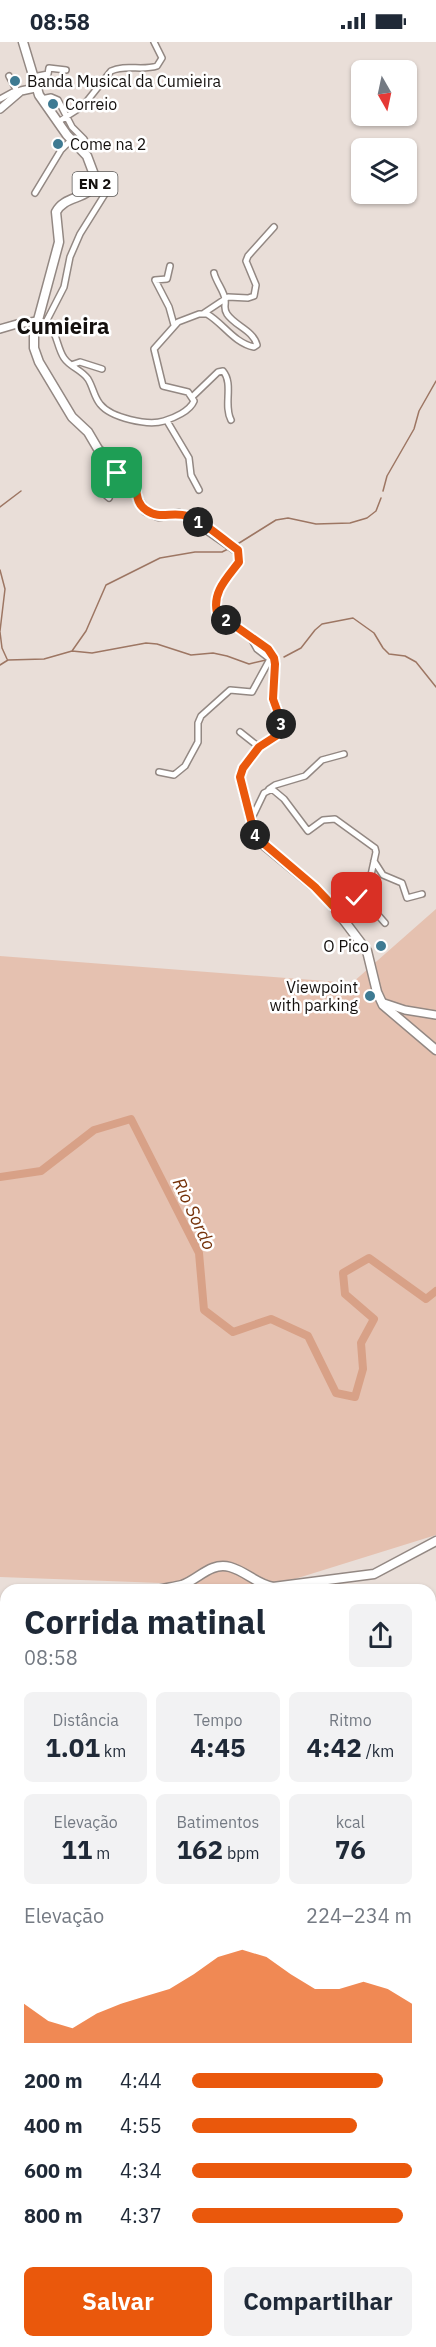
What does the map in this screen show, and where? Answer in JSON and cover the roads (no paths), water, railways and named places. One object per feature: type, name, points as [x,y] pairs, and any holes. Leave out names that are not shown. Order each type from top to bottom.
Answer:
[{"type":"main road","name":"EN 2","points":[[24,42],[35,88],[57,122],[87,156],[96,177],[90,191],[82,197],[64,202],[56,212],[59,242],[41,322],[33,340],[37,358],[72,417],[88,432],[106,457],[127,468],[133,475],[138,500],[146,510],[158,516],[179,514],[189,517],[238,550],[239,562],[220,587],[215,605],[217,613],[268,649],[274,658],[273,699],[281,721],[281,729],[276,736],[259,747],[243,768],[240,777],[254,832],[261,843],[315,887],[333,906],[367,951],[382,1002],[436,1050]]},
{"type":"main road","points":[[298,1584],[365,1576],[383,1570],[436,1541]]},
{"type":"main road","points":[[183,1584],[209,1569],[222,1566],[234,1568],[263,1584]]},
{"type":"street","points":[[57,122],[84,106],[111,71],[118,68],[138,70],[157,66],[162,58],[154,42]]},
{"type":"street","points":[[33,77],[48,74],[49,69],[66,70]]},
{"type":"street","points":[[9,76],[19,91]]},
{"type":"street","points":[[0,99],[19,91],[35,88]]},
{"type":"street","points":[[0,110],[19,91]]},
{"type":"street","points":[[41,99],[56,99],[65,116],[84,139]]},
{"type":"street","points":[[36,193],[61,150],[71,140]]},
{"type":"street","points":[[41,322],[64,287],[70,257],[80,234],[105,194],[96,177]]},
{"type":"street","points":[[0,329],[17,324],[41,322],[52,329],[63,357],[88,379],[95,398],[103,408],[143,423],[167,421],[193,405],[192,397],[182,390],[165,387],[154,356],[155,347],[181,320],[204,313],[226,298],[234,296],[248,298],[255,293],[256,285],[248,271],[246,261],[274,227]]},
{"type":"street","points":[[170,266],[167,279],[155,280],[169,307],[174,325]]},
{"type":"street","points":[[204,313],[247,345],[256,346],[257,341],[227,314],[224,306],[226,298],[214,273]]},
{"type":"street","points":[[71,365],[80,362],[102,369]]},
{"type":"street","points":[[192,397],[218,372],[224,372],[227,381],[227,410],[231,420]]},
{"type":"street","points":[[167,421],[188,456],[191,475],[199,490]]},
{"type":"street","points":[[109,498],[98,486],[119,471],[114,462]]},
{"type":"street","points":[[159,772],[174,774],[186,764],[198,742],[198,723],[203,712],[230,690],[247,693],[254,690],[270,659],[255,646],[252,638]]},
{"type":"street","points":[[240,732],[259,747]]},
{"type":"street","points":[[251,822],[263,796],[269,789],[305,776],[322,760],[344,754]]},
{"type":"street","points":[[269,789],[275,790],[284,799],[308,831],[326,820],[333,819],[341,822],[375,848],[371,875],[333,906]]},
{"type":"street","points":[[374,861],[382,875],[402,883],[407,898],[422,894]]},
{"type":"street","points":[[351,891],[385,922]]},
{"type":"street","points":[[382,1002],[411,1012],[436,1015]]},
{"type":"street","points":[[402,1022],[405,1015],[411,1012]]},
{"type":"waterway","points":[[383,491],[387,476],[414,429],[419,411],[436,381]]},
{"type":"waterway","points":[[0,507],[21,491]]},
{"type":"waterway","points":[[236,545],[276,520],[288,518],[316,524],[350,523],[367,518],[376,511],[381,498]]},
{"type":"waterway","points":[[0,665],[8,660],[44,659],[72,651],[86,631],[106,585],[160,558],[195,552],[222,552],[228,549]]},
{"type":"waterway","points":[[0,570],[5,589],[0,631]]},
{"type":"waterway","points":[[284,657],[301,648],[322,624],[353,618],[374,633],[389,654],[405,656],[416,662],[436,687]]},
{"type":"waterway","points":[[0,632],[2,648],[7,659]]},
{"type":"waterway","points":[[72,651],[92,653],[146,643],[157,644],[191,655],[213,653],[249,664],[266,660]]},
{"type":"waterway","name":"Rio Sordo","points":[[0,1177],[41,1171],[94,1130],[131,1119],[199,1253],[204,1310],[233,1332],[271,1319],[308,1336],[336,1393],[355,1397],[363,1369],[361,1343],[374,1319],[345,1294],[343,1273],[369,1258],[426,1299],[436,1291]]},
{"type":"place","name":"Banda Musical da Cumieira","points":[[15,81]]},
{"type":"place","name":"Correio","points":[[53,104]]},
{"type":"place","name":"Come na 2","points":[[58,144]]},
{"type":"place","name":"O Pico","points":[[381,946]]},
{"type":"place","name":"Viewpoint with parking","points":[[370,996]]},
{"type":"district","name":"Cumieira","points":[[63,326]]}]
